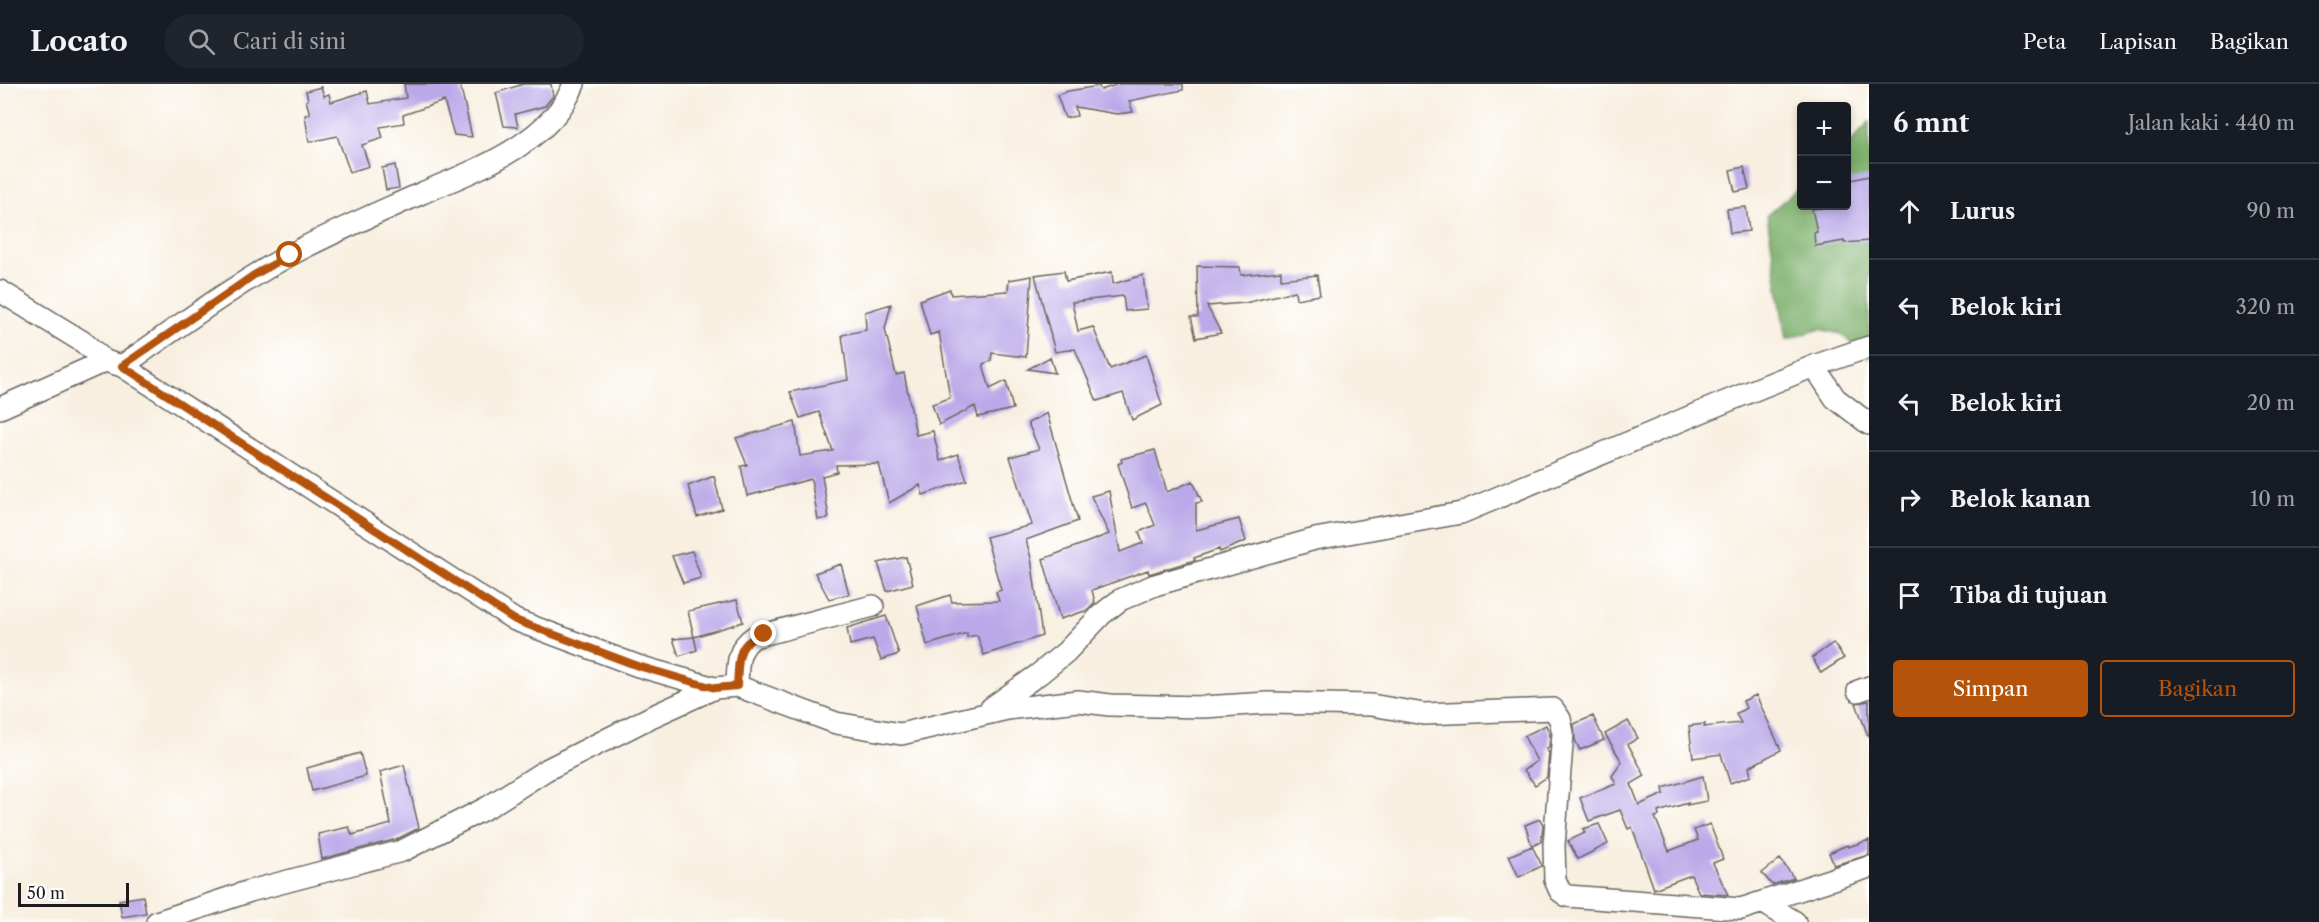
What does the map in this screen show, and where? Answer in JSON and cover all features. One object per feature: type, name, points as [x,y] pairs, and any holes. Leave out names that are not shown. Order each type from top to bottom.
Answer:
[{"type":"street","points":[[0,408],[113,363],[290,255],[494,161],[537,132],[564,105],[574,84]]},
{"type":"street","points":[[0,291],[515,620],[638,666],[715,688]]},
{"type":"street","points":[[977,717],[1039,674],[1066,652],[1102,614],[1120,600],[1155,585],[1315,539],[1461,513],[1814,366],[1869,347]]},
{"type":"street","points":[[1814,366],[1835,398],[1869,424]]},
{"type":"street","points":[[737,686],[739,653],[744,644],[754,637],[873,606]]},
{"type":"street","points":[[157,922],[250,891],[402,851],[488,807],[546,770],[651,717],[715,688],[737,686],[836,723],[901,734],[1007,709],[1078,701],[1110,705],[1203,707],[1268,704],[1371,705],[1424,714],[1553,710],[1560,719],[1563,734],[1554,845],[1555,880],[1560,891],[1567,896],[1741,909],[1869,867]]},
{"type":"street","points":[[1764,903],[1795,922]]},
{"type":"green space","points":[[1869,122],[1869,358],[1841,334],[1819,329],[1786,340],[1767,215],[1797,189],[1797,210],[1851,210],[1851,142]]},
{"type":"building","points":[[404,84],[460,84],[472,137],[454,135],[444,101],[403,115],[404,123],[380,127],[383,138],[362,145],[369,166],[350,172],[337,136],[309,142],[305,115],[310,114],[306,91],[321,87],[324,96],[329,94],[331,102],[367,91],[370,104],[406,98]]},
{"type":"building","points":[[523,84],[551,84],[553,96],[545,106],[515,114],[518,127],[504,126],[496,93]]},
{"type":"building","points":[[1118,84],[1183,84],[1183,90],[1129,101],[1133,112],[1117,114],[1075,107],[1077,116],[1065,118],[1057,95],[1099,86],[1101,90]]},
{"type":"building","points":[[395,165],[399,188],[386,190],[382,168]]},
{"type":"building","points":[[1744,167],[1749,189],[1735,192],[1730,170]]},
{"type":"building","points":[[1869,176],[1869,241],[1844,243],[1844,241],[1815,246],[1814,233],[1817,232],[1812,210],[1851,210],[1851,180]]},
{"type":"building","points":[[1746,207],[1749,231],[1730,233],[1727,209]]},
{"type":"building","points":[[1197,266],[1240,267],[1241,275],[1281,271],[1281,279],[1317,275],[1320,295],[1296,299],[1295,291],[1245,303],[1207,306],[1221,333],[1196,338],[1191,317],[1198,317]]},
{"type":"building","points":[[1064,271],[1066,281],[1112,272],[1113,284],[1143,275],[1147,309],[1125,311],[1123,296],[1072,302],[1078,331],[1093,327],[1110,369],[1146,355],[1162,405],[1132,420],[1123,393],[1097,401],[1075,349],[1055,352],[1035,275]]},
{"type":"building","points":[[1032,276],[1026,357],[992,353],[991,361],[983,364],[990,389],[1006,381],[1013,409],[978,417],[975,406],[939,425],[932,404],[950,398],[939,332],[930,335],[920,300],[950,289],[951,295],[1008,291],[1009,280]]},
{"type":"building","points":[[891,304],[885,329],[896,375],[904,373],[916,435],[933,431],[940,461],[958,454],[967,480],[923,495],[920,485],[889,503],[879,464],[836,465],[837,472],[822,476],[829,518],[818,520],[811,479],[747,496],[741,466],[747,465],[736,438],[795,422],[800,456],[833,451],[819,412],[800,418],[790,392],[848,380],[842,335],[866,330],[865,312]]},
{"type":"building","points":[[1050,357],[1055,373],[1028,369]]},
{"type":"building","points":[[1047,413],[1078,521],[1026,540],[1031,558],[1042,636],[984,655],[977,635],[967,637],[967,633],[927,645],[917,606],[950,595],[952,602],[999,601],[996,592],[1001,590],[986,537],[1032,525],[1010,457],[1039,449],[1028,423]]},
{"type":"building","points":[[1155,450],[1167,492],[1193,481],[1202,502],[1196,503],[1196,530],[1239,519],[1246,541],[1220,552],[1219,549],[1194,558],[1195,560],[1149,574],[1148,570],[1092,590],[1095,603],[1088,610],[1060,619],[1043,559],[1109,534],[1091,496],[1109,491],[1120,552],[1143,543],[1139,532],[1155,525],[1146,503],[1132,508],[1118,464],[1122,462],[1121,459]]},
{"type":"building","points":[[714,476],[722,509],[697,517],[688,486]]},
{"type":"building","points":[[692,551],[701,578],[683,583],[672,556]]},
{"type":"building","points":[[906,557],[913,584],[887,591],[878,563]]},
{"type":"building","points":[[841,564],[849,594],[829,599],[815,573]]},
{"type":"building","points":[[737,600],[743,622],[694,637],[688,611]]},
{"type":"building","points":[[886,616],[899,654],[881,660],[873,639],[850,645],[847,628]]},
{"type":"building","points":[[694,637],[697,650],[679,656],[673,639]]},
{"type":"building","points":[[1833,643],[1844,658],[1821,673],[1812,658]]},
{"type":"building","points":[[1756,695],[1781,750],[1749,767],[1751,776],[1730,783],[1721,754],[1693,758],[1689,726],[1705,724],[1704,727],[1741,723],[1736,714],[1746,708],[1743,701]]},
{"type":"building","points":[[1869,701],[1869,736],[1868,736],[1856,703]]},
{"type":"building","points":[[1593,716],[1604,740],[1580,750],[1575,740],[1574,724]]},
{"type":"building","points":[[1628,721],[1638,738],[1628,744],[1645,776],[1631,784],[1639,805],[1664,794],[1663,788],[1703,776],[1707,801],[1687,805],[1688,803],[1658,812],[1659,816],[1655,817],[1669,851],[1698,840],[1694,830],[1710,824],[1723,859],[1713,863],[1728,895],[1699,893],[1691,875],[1654,889],[1632,827],[1628,829],[1620,810],[1589,821],[1580,798],[1616,784],[1612,776],[1622,762],[1605,734]]},
{"type":"building","points":[[1546,725],[1550,734],[1549,748],[1546,749],[1549,753],[1547,777],[1535,785],[1524,770],[1537,761],[1524,736]]},
{"type":"building","points":[[360,753],[366,776],[312,791],[307,768]]},
{"type":"building","points":[[404,765],[419,828],[397,839],[322,859],[318,834],[349,827],[352,835],[391,824],[380,772]]},
{"type":"building","points":[[1540,819],[1543,825],[1541,842],[1532,846],[1525,825]]},
{"type":"building","points":[[1599,824],[1608,844],[1578,859],[1568,841],[1585,833],[1583,829]]},
{"type":"building","points":[[1869,840],[1869,855],[1834,865],[1829,853],[1847,845],[1848,847]]},
{"type":"building","points":[[1532,846],[1542,866],[1519,877],[1509,856]]},
{"type":"building","points":[[1780,859],[1794,878],[1772,885],[1762,873]]},
{"type":"building","points":[[143,896],[146,913],[122,917],[119,900]]},
{"type":"route","points":[[290,255],[254,275],[122,366],[515,620],[638,666],[715,688],[737,686],[739,653],[744,644],[764,634]]}]
